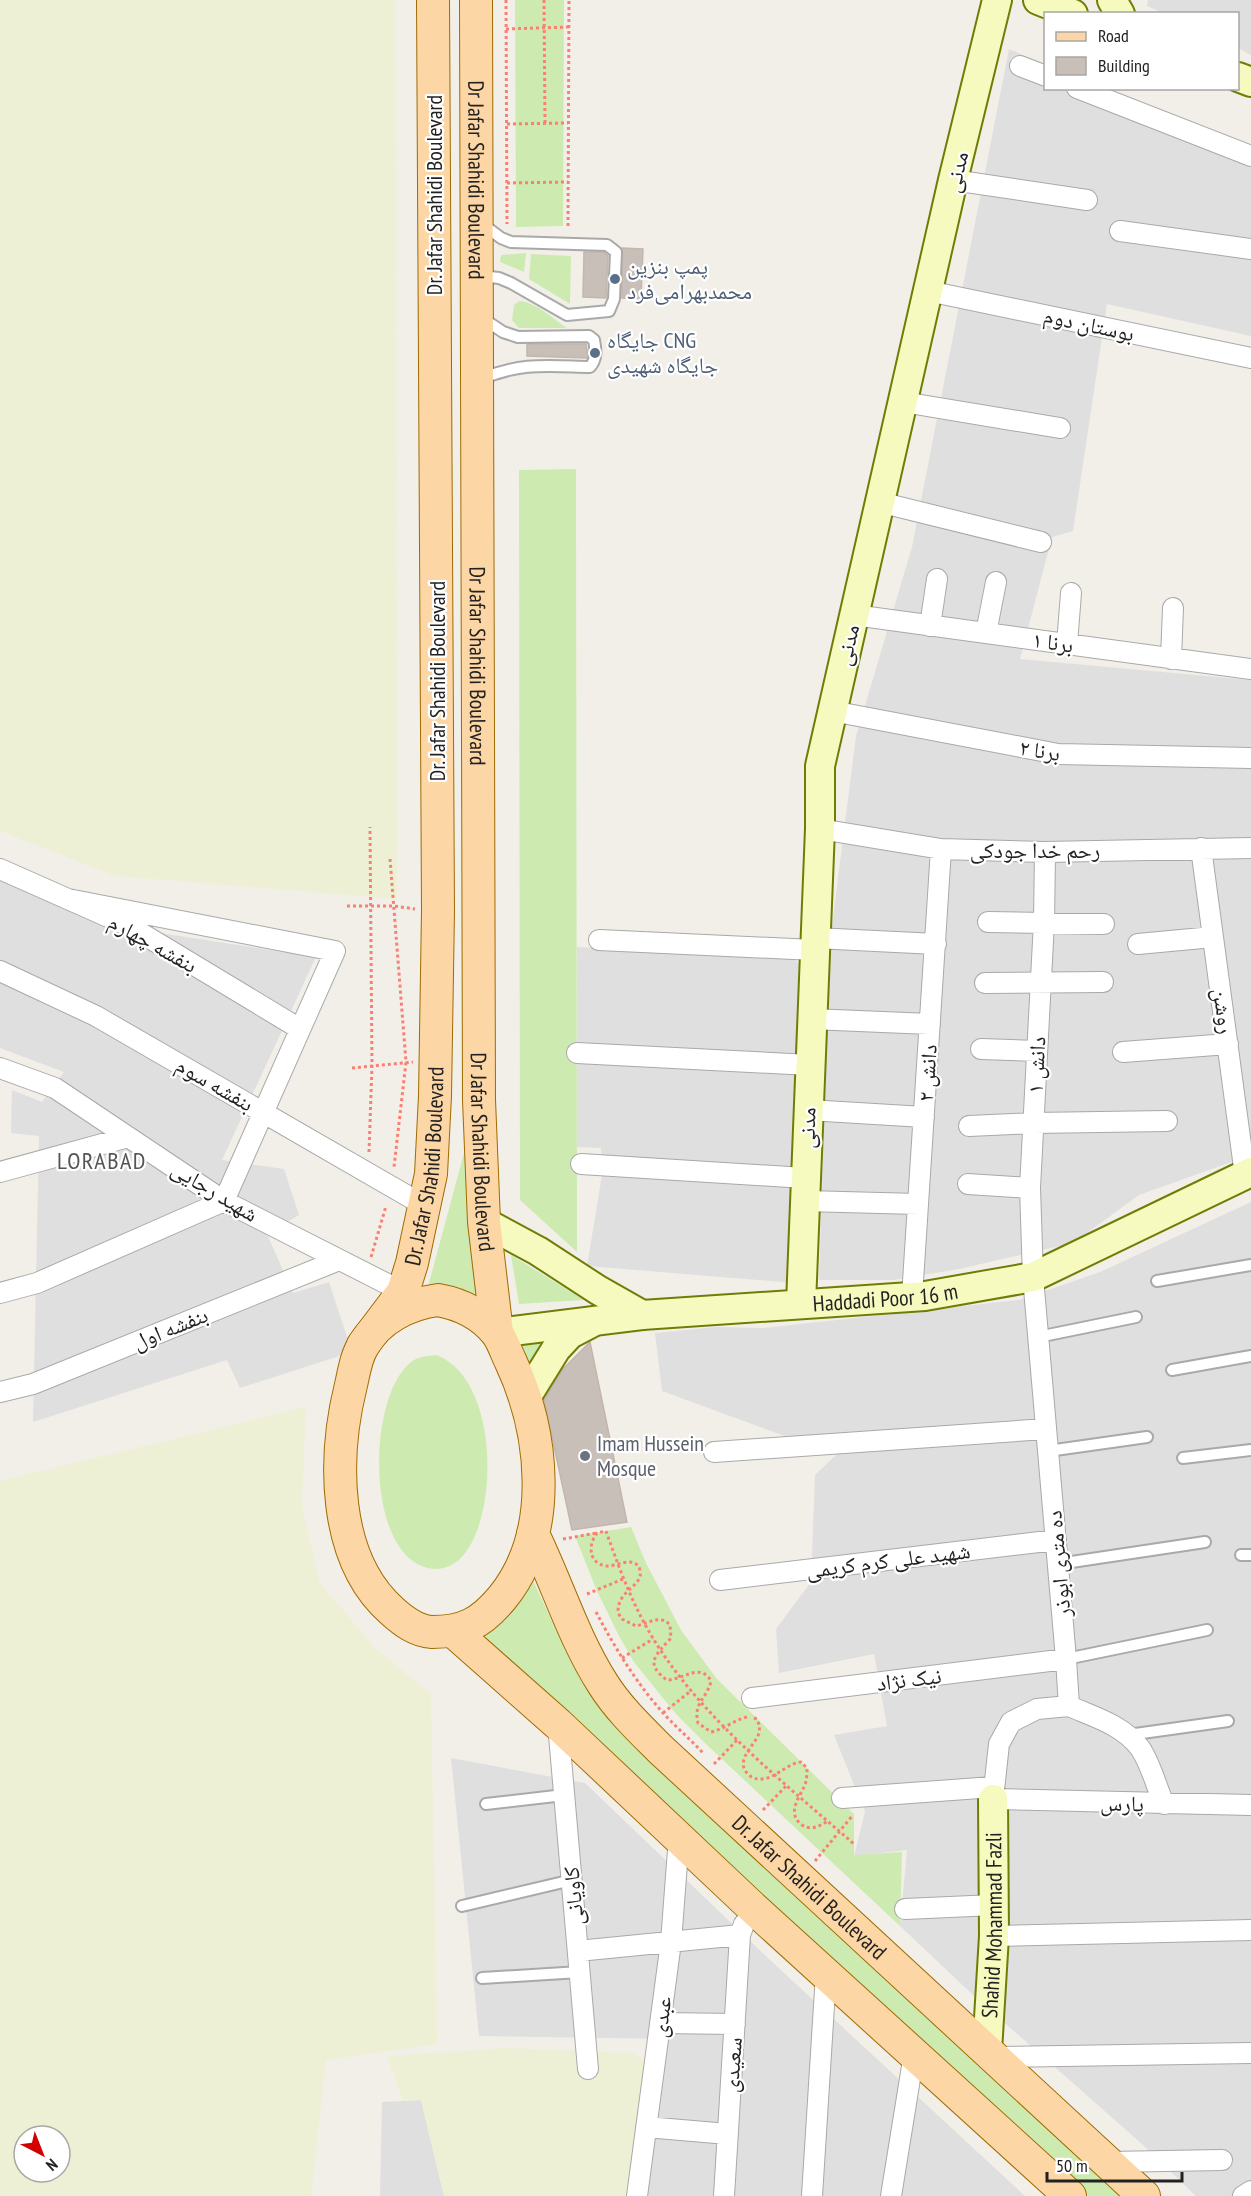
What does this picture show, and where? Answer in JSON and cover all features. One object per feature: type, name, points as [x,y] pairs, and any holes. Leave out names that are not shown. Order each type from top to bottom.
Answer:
[{"type":"main road","name":"Dr. Jafar Shahidi Boulevard","points":[[363,1345],[403,1292],[412,1263],[431,1174],[435,1095],[420,1062],[438,911],[433,0]]},
{"type":"main road","name":"Dr Jafar Shahidi Boulevard","points":[[476,0],[492,223],[477,276],[476,315],[479,1088],[484,1222],[496,1333]]},
{"type":"main road","points":[[438,1300],[453,1302],[467,1308],[496,1333],[525,1399],[533,1432],[538,1475],[536,1540],[510,1588],[480,1620],[454,1632],[427,1632],[405,1623],[384,1604],[371,1588],[357,1563],[347,1531],[341,1465],[347,1401],[363,1345],[384,1322],[404,1308],[420,1302],[438,1300]]},
{"type":"main road","name":"Dr. Jafar Shahidi Boulevard","points":[[536,1540],[589,1660],[603,1685],[625,1714],[660,1749],[809,1864],[991,2054],[1144,2196]]},
{"type":"main road","points":[[454,1632],[558,1724],[679,1837],[746,1921],[826,1974],[1070,2196]]},
{"type":"street","name":"مدنی","points":[[801,1304],[820,829],[820,766],[879,502],[997,0]]},
{"type":"street","points":[[1038,0],[1068,12]]},
{"type":"street","points":[[1020,66],[1044,75]]},
{"type":"street","points":[[1082,90],[1251,156]]},
{"type":"street","points":[[954,180],[1087,200]]},
{"type":"street","points":[[1120,231],[1251,249]]},
{"type":"street","name":"بوستان دوم","points":[[928,291],[1251,358]]},
{"type":"street","points":[[903,402],[1060,428]]},
{"type":"street","points":[[879,502],[1041,542]]},
{"type":"street","points":[[930,626],[937,579]]},
{"type":"street","points":[[986,633],[996,582]]},
{"type":"street","points":[[1067,644],[1071,592]]},
{"type":"street","points":[[1171,659],[1173,608]]},
{"type":"street","name":"برنا ۱","points":[[854,615],[1251,669]]},
{"type":"street","name":"برنا ۲","points":[[832,711],[1058,754],[1251,758]]},
{"type":"street","name":"رحم خدا جودکی","points":[[820,829],[941,849],[1045,852],[1251,848]]},
{"type":"street","name":"روشن","points":[[1201,848],[1248,1174]]},
{"type":"street","name":"دانش ۲","points":[[912,1297],[941,849]]},
{"type":"street","name":"دانش ۱","points":[[1033,1277],[1030,1188],[1044,922],[1045,852]]},
{"type":"street","name":"بنفشه چهارم","points":[[0,869],[131,927],[300,1029]]},
{"type":"street","points":[[0,1293],[37,1283],[224,1201],[335,951],[68,899]]},
{"type":"street","points":[[988,922],[1104,924]]},
{"type":"street","points":[[1138,944],[1213,937]]},
{"type":"street","points":[[599,940],[936,944]]},
{"type":"street","name":"بنفشه سوم","points":[[0,971],[96,1016],[425,1206]]},
{"type":"street","points":[[985,983],[1103,982]]},
{"type":"street","points":[[812,1019],[930,1024]]},
{"type":"street","points":[[1123,1052],[1228,1044]]},
{"type":"street","points":[[981,1049],[1037,1051]]},
{"type":"street","points":[[577,1053],[810,1065]]},
{"type":"street","name":"شهید رجایی","points":[[0,1068],[55,1088],[224,1201],[403,1292]]},
{"type":"street","points":[[808,1110],[924,1117]]},
{"type":"street","points":[[969,1126],[1167,1121]]},
{"type":"street","points":[[0,1172],[128,1137]]},
{"type":"street","points":[[581,1164],[918,1204]]},
{"type":"street","name":"Haddadi Poor 16 m","points":[[496,1333],[642,1315],[912,1297],[1033,1277],[1248,1174]]},
{"type":"street","points":[[968,1184],[1030,1188]]},
{"type":"street","points":[[484,1222],[538,1251],[642,1315]]},
{"type":"street","name":"بنفشه اول","points":[[0,1392],[33,1384],[339,1260]]},
{"type":"street","name":"ده متری ابوذر","points":[[1033,1277],[1069,1706]]},
{"type":"street","points":[[525,1399],[556,1349],[570,1334],[598,1319]]},
{"type":"street","points":[[714,1452],[1046,1429]]},
{"type":"street","name":"شهید علی کرم کریمی","points":[[720,1580],[1056,1540]]},
{"type":"street","name":"نیک نژاد","points":[[752,1698],[1066,1659]]},
{"type":"street","points":[[993,1793],[999,1744],[1011,1722],[1037,1709],[1069,1706],[1112,1725],[1128,1735],[1141,1749],[1164,1804]]},
{"type":"street","name":"کاویانی","points":[[558,1724],[588,2069]]},
{"type":"street","name":"پارس","points":[[842,1798],[993,1793],[1164,1804],[1251,1805]]},
{"type":"street","name":"Shahid Mohammad Fazli","points":[[991,2054],[994,1936],[993,1793]]},
{"type":"street","name":"عبدی","points":[[637,2196],[671,1942],[679,1837]]},
{"type":"street","points":[[905,1909],[994,1905]]},
{"type":"street","points":[[578,1951],[671,1942],[746,1921]]},
{"type":"street","name":"سعیدی","points":[[724,2196],[735,2024],[746,1921]]},
{"type":"street","points":[[994,1936],[1251,1930]]},
{"type":"street","points":[[812,2196],[826,1974]]},
{"type":"street","points":[[661,2023],[735,2024]]},
{"type":"street","points":[[991,2054],[1251,2053]]},
{"type":"street","points":[[891,2196],[914,2054]]},
{"type":"street","points":[[646,2127],[728,2134]]},
{"type":"street","points":[[1108,2162],[1222,2160]]},
{"type":"street","points":[[1243,2196],[1251,2192]]},
{"type":"lane","points":[[477,276],[512,283],[567,315],[609,311],[614,299],[616,252],[607,245],[511,242],[501,238],[492,223]]},
{"type":"lane","points":[[476,315],[503,332],[518,337],[589,336],[594,340],[596,348],[594,363],[590,367],[519,367],[476,381]]},
{"type":"lane","points":[[1157,1281],[1251,1265]]},
{"type":"lane","points":[[1038,1337],[1136,1317]]},
{"type":"lane","points":[[1172,1370],[1251,1356]]},
{"type":"lane","points":[[1048,1451],[1147,1437]]},
{"type":"lane","points":[[1183,1458],[1251,1450]]},
{"type":"lane","points":[[1058,1564],[1205,1542]]},
{"type":"lane","points":[[1066,1659],[1207,1630]]},
{"type":"lane","points":[[1128,1735],[1228,1721]]},
{"type":"lane","points":[[486,1804],[564,1795]]},
{"type":"lane","points":[[462,1906],[572,1880]]},
{"type":"lane","points":[[482,1978],[580,1972]]},
{"type":"path","points":[[492,223],[507,183],[506,0]]},
{"type":"path","points":[[544,0],[545,123]]},
{"type":"path","points":[[568,226],[569,0]]},
{"type":"path","points":[[506,29],[569,27]]},
{"type":"path","points":[[507,124],[568,123]]},
{"type":"path","points":[[507,183],[568,182]]},
{"type":"path","points":[[369,1172],[372,1066],[370,827]]},
{"type":"path","points":[[367,1273],[392,1185],[420,1062],[394,906],[390,859]]},
{"type":"path","points":[[347,906],[394,906],[438,911]]},
{"type":"path","points":[[352,1068],[420,1062]]},
{"type":"path","points":[[536,1540],[606,1531],[623,1579],[653,1640],[681,1677],[738,1739],[854,1844]]},
{"type":"path","points":[[597,1533],[591,1541],[592,1556],[606,1566],[632,1562],[638,1565],[640,1572],[640,1579],[620,1598],[618,1613],[628,1623],[636,1626],[658,1619],[665,1620],[670,1625],[671,1638],[660,1648],[654,1660],[656,1671],[666,1680],[693,1672],[707,1676],[711,1682],[709,1689],[700,1700],[697,1709],[698,1723],[711,1732],[726,1727],[741,1718],[749,1716],[757,1719],[759,1733],[743,1763],[745,1771],[750,1777],[768,1778],[792,1763],[801,1762],[807,1768],[806,1780],[794,1805],[798,1822],[807,1827],[816,1828],[828,1821]]},
{"type":"path","points":[[589,1600],[587,1594],[623,1579]]},
{"type":"path","points":[[594,1608],[622,1658],[663,1713],[714,1764],[738,1739]]},
{"type":"path","points":[[622,1658],[653,1640]]},
{"type":"path","points":[[663,1713],[692,1690]]},
{"type":"path","points":[[763,1810],[787,1785]]},
{"type":"path","points":[[809,1864],[854,1814]]},
{"type":"shaded area","points":[[1148,0],[1251,0],[1251,55],[1239,49],[1239,12],[1161,12],[1147,6]]},
{"type":"shaded area","points":[[1009,49],[1044,64],[1044,90],[1105,90],[1251,150],[1251,336],[1107,304],[1073,531],[1052,537],[1020,659],[1251,680],[1251,1155],[1139,1195],[1073,1243],[959,1269],[893,1280],[819,1280],[830,941],[856,736],[912,547]]},
{"type":"shaded area","points":[[0,877],[95,923],[316,957],[222,1160],[284,1169],[299,1215],[267,1234],[293,1293],[329,1282],[352,1352],[240,1388],[227,1360],[33,1422],[39,1136],[11,1133],[12,1090],[42,1102],[64,1072],[0,1048]]},
{"type":"shaded area","points":[[577,947],[791,958],[808,969],[795,1283],[587,1266],[603,1169],[601,1148],[577,1147]]},
{"type":"shaded area","points":[[1251,1202],[1251,2196],[1196,2196],[1143,2145],[972,1994],[900,1926],[907,1850],[854,1856],[865,1812],[834,1735],[887,1726],[874,1654],[779,1673],[776,1629],[811,1582],[815,1475],[836,1455],[662,1391],[655,1333],[717,1327],[764,1328],[1019,1300],[1100,1272]]},
{"type":"shaded area","points":[[451,1758],[585,1783],[769,1959],[1025,2196],[647,2196],[667,2039],[479,2036]]},
{"type":"shaded area","points":[[421,2100],[444,2196],[380,2196],[382,2102]]},
{"type":"green space","points":[[0,0],[396,0],[397,899],[115,876],[0,831]]},
{"type":"green space","points":[[515,0],[564,0],[563,226],[516,227]]},
{"type":"green space","points":[[526,253],[524,272],[500,262],[501,255]]},
{"type":"green space","points":[[531,254],[571,256],[570,304],[529,279]]},
{"type":"green space","points":[[519,301],[538,308],[567,328],[519,328],[512,320],[514,305]]},
{"type":"green space","points":[[576,469],[577,1252],[520,1200],[519,470]]},
{"type":"green space","points":[[475,1112],[478,1313],[422,1309]]},
{"type":"green space","points":[[511,1255],[584,1300],[519,1304]]},
{"type":"green space","points":[[556,1332],[522,1370],[518,1336]]},
{"type":"green space","points":[[437,1355],[456,1368],[470,1387],[480,1411],[486,1439],[487,1467],[486,1494],[481,1519],[473,1540],[467,1551],[454,1564],[436,1569],[413,1561],[396,1541],[385,1512],[380,1478],[380,1443],[386,1409],[396,1381],[414,1360]]},
{"type":"green space","points":[[306,1407],[302,1506],[320,1583],[375,1648],[431,1694],[437,2044],[326,2060],[311,2196],[0,2196],[0,1481]]},
{"type":"green space","points":[[631,1527],[646,1563],[681,1630],[717,1679],[854,1814],[854,1855],[902,1852],[900,1926],[708,1746],[677,1715],[634,1662],[597,1591],[575,1536]]},
{"type":"green space","points":[[524,1561],[565,1649],[594,1698],[1124,2196],[1088,2196],[463,1621]]},
{"type":"green space","points":[[508,2048],[633,2053],[648,2063],[629,2196],[444,2196],[421,2100],[403,2101],[387,2056]]},
{"type":"building","points":[[622,248],[643,249],[641,299],[622,298]]},
{"type":"building","points":[[584,252],[604,252],[608,256],[606,298],[583,297]]},
{"type":"building","points":[[527,344],[586,344],[588,356],[587,358],[527,356]]},
{"type":"building","name":"Imam Hussein Mosque","points":[[590,1342],[627,1522],[572,1530],[544,1400],[563,1369]]},
{"type":"place","name":"پمپ بنزین محمد‌بهرامی‌فرد","points":[[615,279]]},
{"type":"place","name":"جایگاه CNG جایگاه شهیدی","points":[[595,353]]},
{"type":"place","name":"Imam Hussein Mosque","points":[[585,1456]]},
{"type":"district","name":"LORABAD","points":[[102,1160]]}]
